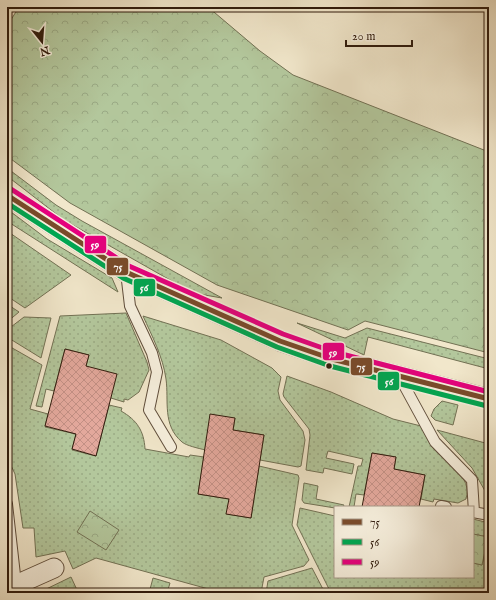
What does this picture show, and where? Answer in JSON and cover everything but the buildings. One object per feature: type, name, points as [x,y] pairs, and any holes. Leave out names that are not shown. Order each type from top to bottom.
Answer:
[{"type":"street","points":[[7,195],[126,272],[280,341],[332,359],[489,399]]},
{"type":"street","points":[[12,586],[54,568]]},
{"type":"lane","points":[[126,272],[130,306],[152,353],[157,372],[149,410],[171,448]]},
{"type":"lane","points":[[399,376],[435,442],[472,480],[474,506]]},
{"type":"lane","points":[[7,504],[12,586]]},
{"type":"lane","points":[[474,512],[489,515]]},
{"type":"green space","points":[[19,7],[208,7],[260,51],[293,75],[489,152],[489,353],[365,321],[348,330],[217,285],[70,203],[7,156],[7,26]]},
{"type":"green space","points":[[7,168],[56,205],[82,221],[222,298],[193,293],[64,220],[7,176]]},
{"type":"green space","points":[[7,209],[47,239],[112,278],[118,292],[10,223],[7,220]]},
{"type":"green space","points":[[7,231],[71,275],[25,308],[7,296]]},
{"type":"green space","points":[[7,304],[19,312],[7,322]]},
{"type":"green space","points":[[126,313],[149,370],[139,392],[128,400],[124,399],[124,402],[111,398],[86,366],[89,355],[65,349],[54,391],[46,389],[42,407],[36,406],[60,316]]},
{"type":"green space","points":[[143,316],[221,340],[272,368],[281,377],[278,391],[280,400],[303,431],[305,440],[301,466],[298,467],[260,460],[264,435],[233,430],[235,418],[205,450],[182,442],[171,428],[168,412],[165,371],[157,347]]},
{"type":"green space","points":[[24,317],[51,318],[41,358],[7,337],[7,330]]},
{"type":"green space","points":[[297,323],[345,338],[367,328],[489,359],[489,369],[368,337],[364,355]]},
{"type":"green space","points":[[7,345],[42,365],[30,409],[48,414],[45,427],[76,434],[72,450],[96,456],[109,405],[122,408],[121,411],[127,414],[135,422],[141,431],[145,449],[189,457],[190,455],[204,457],[198,494],[229,499],[227,514],[251,518],[259,466],[298,475],[299,478],[292,525],[309,560],[304,566],[264,577],[261,593],[223,593],[96,558],[73,569],[65,551],[36,557],[34,528],[23,528],[15,474],[7,457]]},
{"type":"green space","points":[[287,376],[331,392],[393,419],[421,426],[433,448],[457,470],[466,483],[466,499],[458,503],[434,499],[433,502],[421,499],[425,475],[394,469],[396,457],[372,453],[364,495],[356,494],[354,506],[349,506],[358,466],[361,466],[363,459],[328,451],[326,458],[354,464],[352,474],[324,468],[323,473],[306,470],[310,435],[309,429],[283,394]]},
{"type":"green space","points":[[442,401],[458,405],[453,425],[435,420],[431,416],[434,409]]},
{"type":"green space","points":[[437,430],[489,444],[489,498],[472,468]]},
{"type":"green space","points":[[304,483],[318,486],[316,499],[344,505],[334,506],[334,508],[304,503],[302,500]]},
{"type":"green space","points":[[300,508],[334,516],[334,578],[474,578],[474,563],[482,565],[488,537],[474,534],[474,519],[489,523],[489,593],[331,593],[297,525]]},
{"type":"green space","points":[[90,511],[119,530],[106,550],[77,532]]},
{"type":"green space","points":[[474,534],[488,537],[482,565],[474,563]]},
{"type":"green space","points":[[312,568],[325,593],[266,593],[268,581]]},
{"type":"green space","points":[[71,577],[78,592],[76,593],[38,593]]},
{"type":"green space","points":[[153,578],[170,583],[167,593],[149,593]]},
{"type":"transit line","name":"59","points":[[11,189],[129,266],[283,334],[334,352],[489,392]]},
{"type":"transit line","name":"75","points":[[7,195],[126,272],[280,341],[332,359],[489,399]]},
{"type":"transit line","name":"56","points":[[7,203],[123,278],[277,347],[330,366],[487,406]]}]
